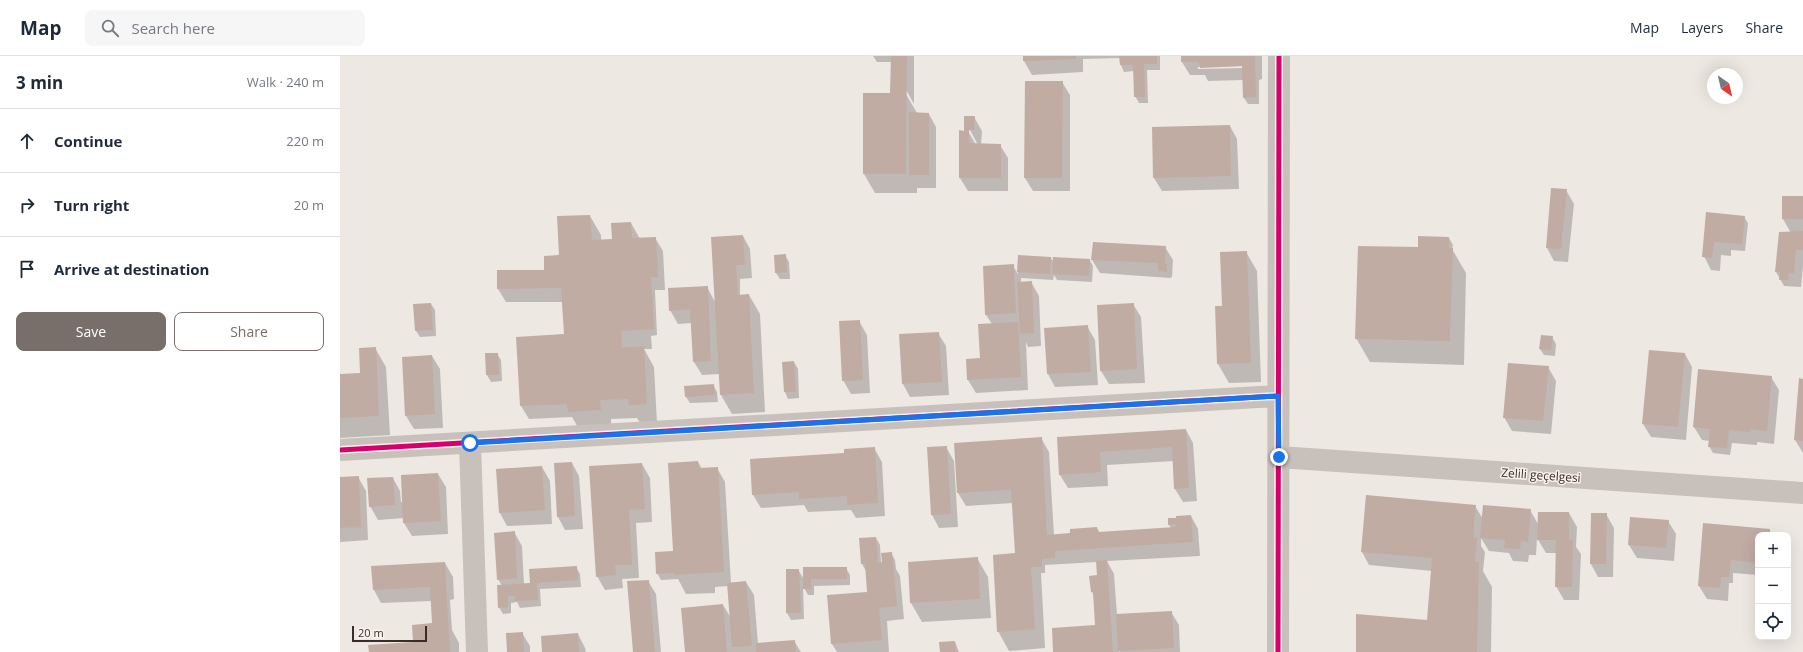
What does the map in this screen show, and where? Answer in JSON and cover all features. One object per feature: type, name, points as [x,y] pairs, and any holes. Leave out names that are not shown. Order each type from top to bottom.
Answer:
[{"type":"street","points":[[1278,652],[1279,56]]},
{"type":"street","points":[[340,450],[1278,396]]},
{"type":"street","points":[[470,443],[477,652]]},
{"type":"street","name":"Zelili geçelgesi","points":[[1279,457],[1803,493]]},
{"type":"building","points":[[891,56],[907,56],[906,174],[863,174],[863,93],[890,93]]},
{"type":"building","points":[[1023,56],[1076,56],[1076,59],[1023,61]]},
{"type":"building","points":[[1119,56],[1157,56],[1157,64],[1144,64],[1145,97],[1134,97],[1133,65],[1120,65]]},
{"type":"building","points":[[1181,56],[1255,56],[1256,97],[1243,98],[1242,66],[1200,68],[1199,62],[1181,62]]},
{"type":"building","points":[[1025,81],[1063,81],[1062,178],[1024,178]]},
{"type":"building","points":[[909,112],[929,113],[929,175],[909,175]]},
{"type":"building","points":[[964,116],[975,116],[974,130],[969,130],[969,143],[1001,144],[1001,178],[959,178],[959,130],[964,131]]},
{"type":"building","points":[[1230,125],[1231,176],[1153,178],[1152,127]]},
{"type":"building","points":[[1551,188],[1567,189],[1561,249],[1546,248]]},
{"type":"building","points":[[1782,196],[1803,196],[1803,219],[1782,219]]},
{"type":"building","points":[[1706,212],[1745,216],[1742,244],[1714,242],[1712,258],[1702,257]]},
{"type":"building","points":[[590,215],[592,240],[612,239],[611,223],[631,222],[632,238],[656,237],[658,277],[651,277],[654,329],[621,331],[622,348],[644,346],[647,404],[629,405],[628,399],[600,400],[601,410],[568,412],[567,404],[520,406],[516,337],[564,334],[561,288],[497,289],[497,270],[544,270],[544,256],[559,255],[557,216]]},
{"type":"building","points":[[1803,231],[1803,250],[1796,250],[1794,273],[1789,273],[1788,280],[1779,280],[1780,272],[1775,272],[1779,232]]},
{"type":"building","points":[[743,235],[745,265],[736,265],[738,295],[749,294],[754,393],[720,395],[711,237]]},
{"type":"building","points":[[1418,236],[1449,237],[1449,248],[1453,248],[1450,341],[1355,339],[1358,246],[1418,247]]},
{"type":"building","points":[[1093,242],[1166,246],[1165,264],[1167,264],[1167,272],[1158,271],[1158,263],[1091,260]]},
{"type":"building","points":[[1247,251],[1251,363],[1217,364],[1215,306],[1222,306],[1220,252]]},
{"type":"building","points":[[786,254],[787,272],[775,273],[774,255]]},
{"type":"building","points":[[1018,255],[1051,257],[1050,274],[1017,272]]},
{"type":"building","points":[[1053,257],[1090,259],[1089,276],[1052,274]]},
{"type":"building","points":[[1014,264],[1016,313],[985,315],[983,266]]},
{"type":"building","points":[[1032,281],[1034,333],[1020,334],[1017,282]]},
{"type":"building","points":[[708,286],[711,361],[693,362],[690,309],[669,311],[668,288]]},
{"type":"building","points":[[431,303],[433,330],[415,331],[413,304]]},
{"type":"building","points":[[1134,303],[1137,369],[1100,371],[1097,305]]},
{"type":"building","points":[[860,320],[863,380],[842,381],[839,321]]},
{"type":"building","points":[[1018,322],[1021,377],[967,380],[966,359],[980,358],[978,324]]},
{"type":"building","points":[[1088,325],[1091,372],[1047,374],[1044,328]]},
{"type":"building","points":[[939,332],[942,382],[902,384],[899,334]]},
{"type":"building","points":[[1541,335],[1553,336],[1551,350],[1539,349]]},
{"type":"building","points":[[376,347],[379,416],[340,418],[340,374],[360,373],[359,348]]},
{"type":"building","points":[[1649,350],[1685,353],[1678,427],[1642,424]]},
{"type":"building","points":[[485,353],[498,353],[499,375],[486,375]]},
{"type":"building","points":[[432,355],[435,414],[405,416],[402,357]]},
{"type":"building","points":[[794,361],[796,392],[784,392],[782,362]]},
{"type":"building","points":[[1508,363],[1549,366],[1543,421],[1503,418]]},
{"type":"building","points":[[1698,369],[1772,376],[1767,431],[1750,429],[1750,432],[1729,430],[1727,448],[1708,447],[1710,429],[1693,427]]},
{"type":"building","points":[[1799,378],[1803,379],[1803,441],[1794,440]]},
{"type":"building","points":[[714,384],[715,395],[685,397],[684,386]]},
{"type":"building","points":[[1186,429],[1189,488],[1174,489],[1172,447],[1100,452],[1101,472],[1059,475],[1057,437]]},
{"type":"building","points":[[1042,437],[1047,535],[1070,533],[1070,529],[1097,527],[1098,532],[1176,527],[1176,524],[1168,525],[1168,518],[1191,515],[1193,542],[1055,551],[1055,558],[1042,559],[1042,567],[1031,567],[1035,629],[997,632],[993,555],[1015,553],[1011,490],[957,493],[954,443]]},
{"type":"building","points":[[947,446],[951,514],[931,515],[927,447]]},
{"type":"building","points":[[875,447],[878,503],[847,505],[847,496],[799,499],[799,492],[752,495],[750,459],[844,453],[844,449]]},
{"type":"building","points":[[698,461],[699,468],[718,467],[724,572],[674,575],[674,573],[656,574],[655,552],[673,551],[668,463]]},
{"type":"building","points":[[572,462],[575,516],[557,517],[554,463]]},
{"type":"building","points":[[642,463],[645,509],[629,510],[632,565],[615,565],[616,575],[596,577],[589,466]]},
{"type":"building","points":[[542,466],[545,510],[499,513],[496,469]]},
{"type":"building","points":[[438,473],[441,521],[403,523],[401,475]]},
{"type":"building","points":[[359,476],[361,527],[340,528],[340,477]]},
{"type":"building","points":[[393,477],[395,505],[369,507],[367,478]]},
{"type":"building","points":[[1366,495],[1476,505],[1473,537],[1477,538],[1475,562],[1479,562],[1477,652],[1356,652],[1356,614],[1427,620],[1432,558],[1361,552]]},
{"type":"building","points":[[1483,505],[1531,509],[1528,542],[1521,541],[1520,549],[1504,548],[1505,540],[1480,538]]},
{"type":"building","points":[[1538,512],[1569,512],[1569,540],[1573,540],[1572,587],[1555,587],[1556,540],[1537,540]]},
{"type":"building","points":[[1591,513],[1607,513],[1606,564],[1590,564]]},
{"type":"building","points":[[1630,517],[1669,520],[1666,548],[1628,545]]},
{"type":"building","points":[[1703,523],[1770,529],[1770,532],[1755,532],[1755,563],[1731,560],[1729,577],[1721,577],[1720,588],[1698,586]]},
{"type":"building","points":[[515,531],[517,578],[497,580],[494,533]]},
{"type":"building","points":[[876,537],[878,563],[882,562],[881,553],[892,552],[897,606],[879,608],[882,640],[831,644],[827,595],[867,592],[865,564],[861,564],[859,538]]},
{"type":"building","points":[[978,557],[980,599],[910,603],[908,562]]},
{"type":"building","points":[[1107,560],[1113,652],[1053,652],[1052,628],[1095,625],[1093,592],[1091,592],[1089,576],[1097,575],[1096,561]]},
{"type":"building","points":[[445,562],[450,652],[369,652],[368,645],[413,642],[412,625],[432,623],[430,587],[373,590],[371,566]]},
{"type":"building","points":[[577,566],[578,580],[537,583],[538,600],[515,601],[515,596],[508,596],[508,607],[498,608],[497,585],[530,583],[529,569]]},
{"type":"building","points":[[803,567],[847,567],[847,579],[811,579],[811,589],[803,589]]},
{"type":"building","points":[[786,569],[799,569],[801,613],[786,613]]},
{"type":"building","points":[[649,580],[655,652],[633,652],[627,581]]},
{"type":"building","points":[[746,581],[752,646],[732,647],[727,583]]},
{"type":"building","points":[[723,604],[727,652],[685,652],[681,608]]},
{"type":"building","points":[[1172,611],[1174,648],[1118,651],[1116,614]]},
{"type":"building","points":[[523,632],[524,652],[507,652],[506,633]]},
{"type":"building","points":[[578,633],[579,652],[542,652],[541,636]]},
{"type":"building","points":[[795,640],[796,652],[756,652],[756,643]]},
{"type":"building","points":[[955,641],[956,652],[940,652],[939,642]]},
{"type":"cycle path","points":[[1278,652],[1279,56]]},
{"type":"cycle path","points":[[340,450],[1278,396]]},
{"type":"route","points":[[470,443],[1278,396],[1279,457]]}]
